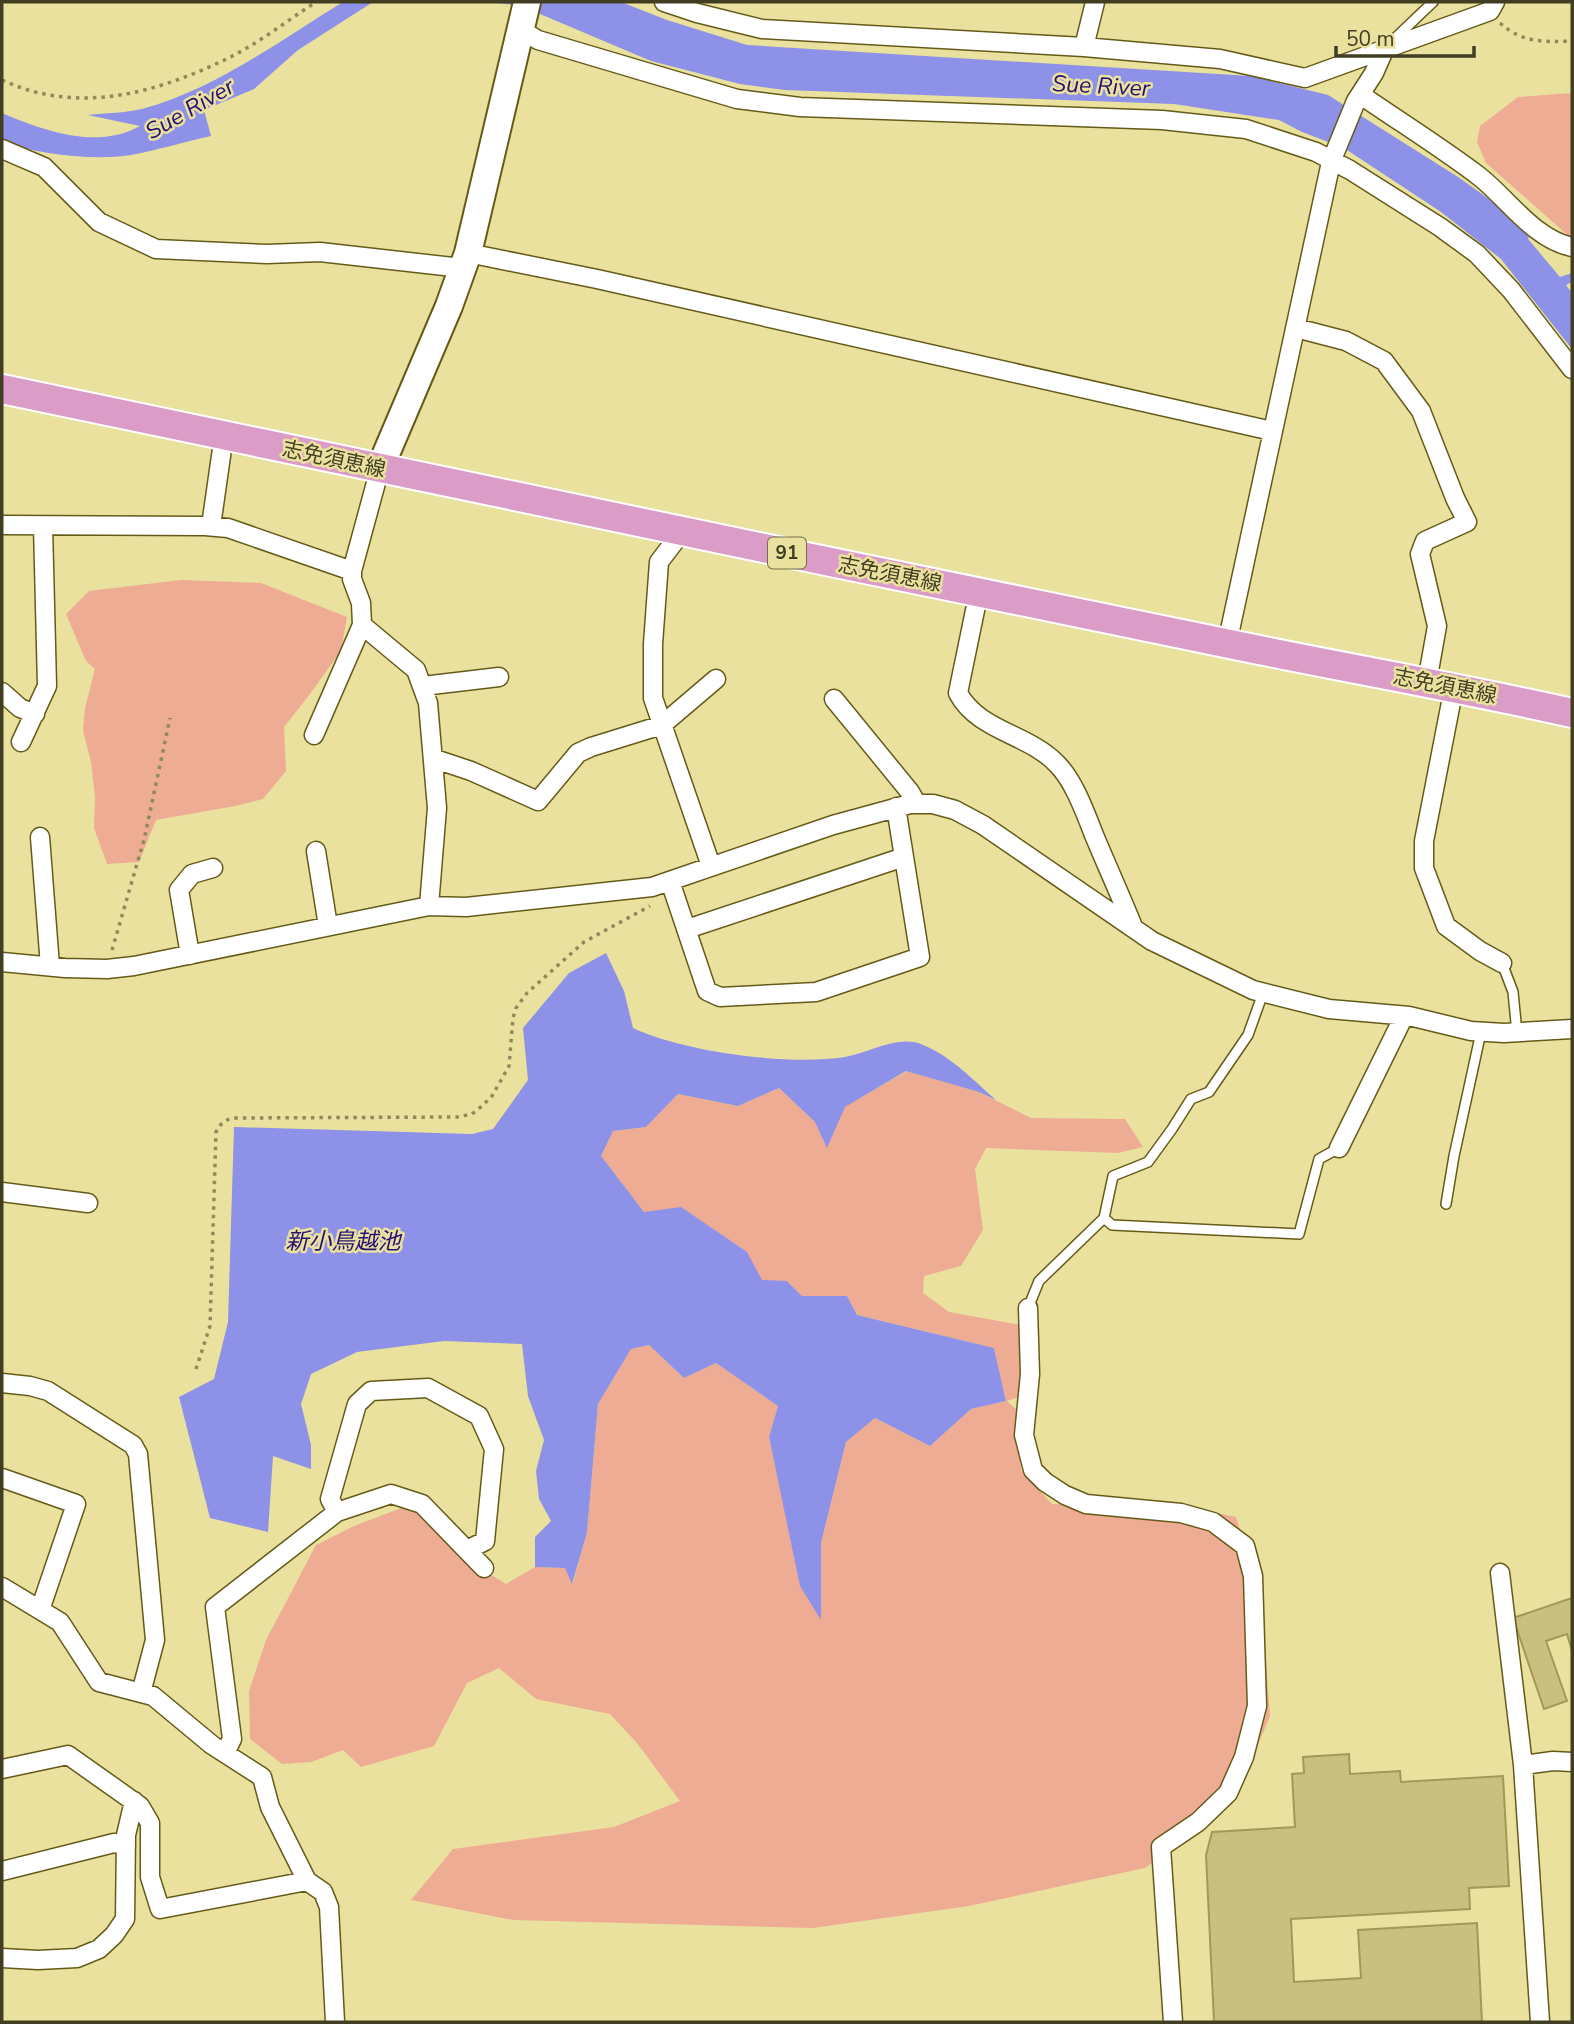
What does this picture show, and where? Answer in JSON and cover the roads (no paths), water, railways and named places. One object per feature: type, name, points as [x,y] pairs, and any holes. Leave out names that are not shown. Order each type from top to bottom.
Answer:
[{"type":"main road","name":"志免須恵線","points":[[2,389],[681,533],[979,591],[1227,644],[1440,684],[1572,713]]},
{"type":"street","points":[[663,2],[762,29],[1084,47],[1220,59],[1305,78],[1492,6]]},
{"type":"street","points":[[1084,47],[1095,2]]},
{"type":"street","points":[[524,17],[538,40],[737,99],[800,107],[1109,118],[1220,125],[1247,129],[1316,152],[1384,189],[1477,254],[1511,290],[1572,369]]},
{"type":"street","points":[[314,734],[362,625],[361,603],[352,579],[352,571],[380,468],[449,306],[465,260],[524,17]]},
{"type":"street","points":[[1227,644],[1331,162],[1358,98],[1374,73],[1385,48]]},
{"type":"street","points":[[1358,98],[1480,177],[1545,237],[1572,247]]},
{"type":"street","points":[[2,149],[44,167],[99,222],[156,249],[267,254],[320,252],[465,260],[597,279],[1272,431]]},
{"type":"street","points":[[1296,328],[1346,341],[1384,361],[1421,411],[1467,522],[1425,541],[1420,554],[1437,626],[1440,684],[1424,841],[1424,868],[1446,926],[1480,951],[1502,963]]},
{"type":"street","points":[[211,526],[224,435]]},
{"type":"street","points":[[2,525],[228,528],[352,571]]},
{"type":"street","points":[[21,742],[47,686],[43,526]]},
{"type":"street","points":[[681,533],[659,562],[653,644],[653,698],[711,866]]},
{"type":"street","points":[[979,591],[958,693],[965,705],[984,719],[1057,764],[1079,799],[1134,929]]},
{"type":"street","points":[[362,625],[416,670],[428,704],[438,808],[429,906]]},
{"type":"street","points":[[423,685],[499,677]]},
{"type":"street","points":[[435,759],[471,771],[538,801],[578,753],[662,725],[716,679]]},
{"type":"street","points":[[2,692],[20,708],[35,714]]},
{"type":"street","points":[[834,699],[911,792],[917,804]]},
{"type":"street","points":[[2,962],[107,969],[190,955],[429,906],[466,907],[652,887],[833,825],[896,807],[933,804],[955,810],[983,825],[1152,941],[1253,990],[1329,1009],[1404,1016],[1481,1032],[1572,1029]]},
{"type":"street","points":[[670,881],[708,991],[720,997],[816,992],[870,976],[920,957],[896,807]]},
{"type":"street","points":[[40,838],[50,966]]},
{"type":"street","points":[[316,851],[328,926]]},
{"type":"street","points":[[687,929],[904,857]]},
{"type":"street","points":[[190,955],[179,890],[192,874],[214,868]]},
{"type":"street","points":[[1339,1147],[1404,1016]]},
{"type":"street","points":[[2,1192],[88,1203]]},
{"type":"street","points":[[1028,1308],[1030,1374],[1024,1435],[1033,1470],[1065,1495],[1086,1504],[1181,1513],[1213,1522],[1245,1546],[1253,1576],[1257,1706],[1244,1757],[1228,1793],[1198,1822],[1161,1847],[1173,2022]]},
{"type":"street","points":[[2,1383],[48,1391],[133,1445],[138,1454],[155,1640],[141,1693]]},
{"type":"street","points":[[337,1512],[330,1499],[357,1404],[371,1391],[428,1388],[479,1416],[494,1449],[485,1541],[467,1550]]},
{"type":"street","points":[[2,1478],[76,1504],[40,1610]]},
{"type":"street","points":[[225,1753],[232,1739],[215,1606],[337,1512],[391,1494],[422,1504],[484,1567]]},
{"type":"street","points":[[1500,1573],[1523,1765],[1540,2022]]},
{"type":"street","points":[[2,1587],[60,1622],[99,1682],[153,1696],[225,1753],[262,1777],[270,1807],[307,1881],[323,1892],[329,1907],[335,2022]]},
{"type":"street","points":[[2,1769],[68,1755],[140,1806],[150,1823],[150,1877],[160,1909],[307,1881]]},
{"type":"street","points":[[1523,1765],[1553,1761],[1572,1762]]},
{"type":"street","points":[[2,1958],[77,1958],[99,1949],[114,1935],[125,1919],[127,1845],[134,1801]]},
{"type":"street","points":[[2,1871],[114,1843],[127,1845]]},
{"type":"lane","points":[[1385,48],[1433,2]]},
{"type":"lane","points":[[1502,963],[1513,992],[1517,1032]]},
{"type":"lane","points":[[1028,1308],[1039,1280],[1104,1218],[1113,1176],[1148,1161],[1191,1099],[1209,1092],[1248,1035],[1264,993]]},
{"type":"lane","points":[[1446,1204],[1481,1032]]},
{"type":"lane","points":[[1104,1218],[1112,1225],[1299,1234],[1319,1159],[1339,1147]]},
{"type":"water","name":"Sue River","points":[[343,2],[373,2],[298,50],[254,89],[204,110],[211,136],[115,157],[49,153],[2,142],[2,113],[35,126],[71,135],[106,137],[123,133],[140,126],[88,115],[142,109],[196,89],[246,63]]},
{"type":"water","name":"Sue River","points":[[489,2],[621,2],[667,20],[747,45],[1250,76],[1328,95],[1496,204],[1529,237],[1560,277],[1572,273],[1572,282],[1566,285],[1572,293],[1572,349],[1501,259],[1441,212],[1344,148],[1279,120],[1174,104],[785,90],[740,84],[651,61],[533,11],[515,5]]},
{"type":"water","name":"新小鳥越池","points":[[606,953],[624,991],[633,1028],[654,1037],[737,1055],[796,1060],[845,1057],[894,1043],[914,1042],[943,1056],[996,1100],[979,1092],[906,1071],[845,1107],[827,1148],[815,1122],[779,1088],[738,1106],[678,1094],[646,1127],[613,1131],[601,1156],[644,1212],[681,1207],[747,1252],[762,1280],[787,1281],[802,1296],[847,1296],[857,1315],[994,1348],[1006,1401],[971,1409],[930,1446],[875,1418],[846,1442],[821,1543],[821,1620],[800,1586],[769,1437],[778,1406],[716,1363],[684,1378],[649,1345],[631,1349],[598,1404],[587,1533],[572,1584],[565,1568],[535,1567],[535,1537],[551,1521],[539,1499],[536,1471],[544,1440],[528,1396],[522,1344],[444,1341],[357,1352],[311,1374],[301,1404],[311,1445],[311,1469],[273,1456],[268,1532],[210,1518],[179,1397],[214,1379],[228,1322],[234,1127],[472,1134],[493,1129],[528,1080],[523,1028],[569,973]]}]
